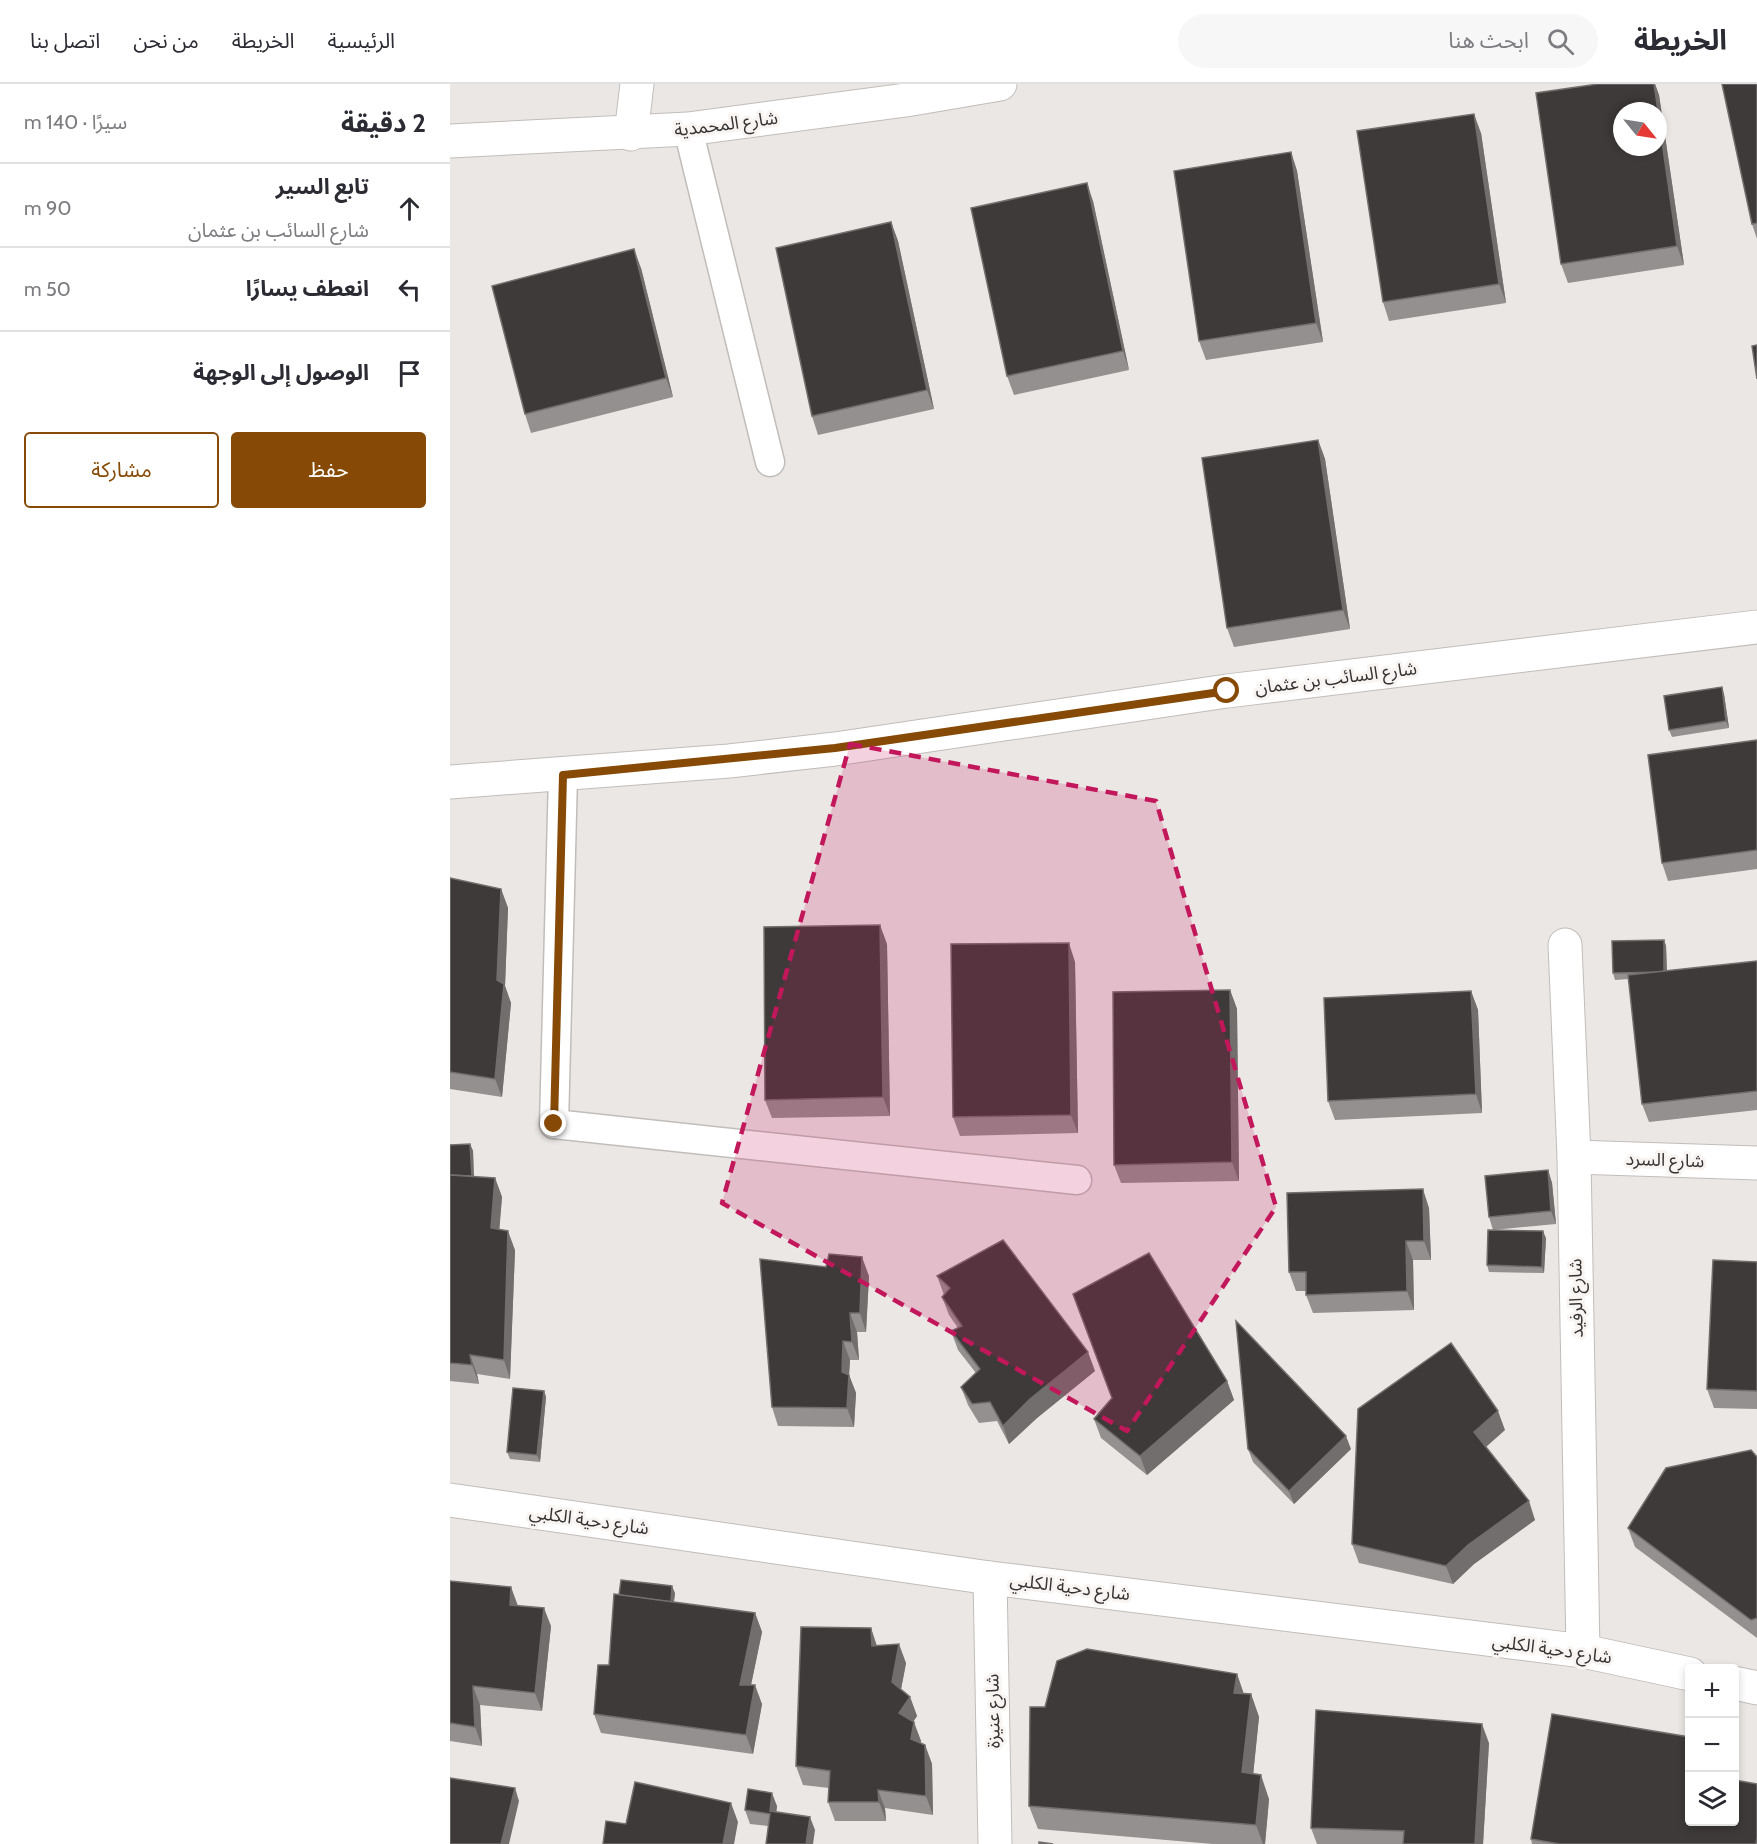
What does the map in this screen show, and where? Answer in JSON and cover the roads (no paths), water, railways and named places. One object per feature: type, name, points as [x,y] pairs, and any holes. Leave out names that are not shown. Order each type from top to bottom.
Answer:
[{"type":"street","points":[[631,134],[637,84]]},
{"type":"street","name":"شارع المحمدية","points":[[450,141],[631,134],[688,129],[906,100],[1000,84]]},
{"type":"street","name":"شارع السائب بن عثمان","points":[[450,782],[563,775],[823,750],[1227,691],[1757,627]]},
{"type":"street","name":"شارع الرفيد","points":[[1565,945],[1574,1157],[1583,1651]]},
{"type":"street","name":"شارع السرد","points":[[1574,1157],[1757,1163]]},
{"type":"street","name":"شارع دحية الكلبي","points":[[450,1500],[990,1578],[1583,1651],[1685,1673]]},
{"type":"street","name":"شارع عنيزة","points":[[990,1578],[995,1844]]},
{"type":"street","points":[[1739,1684],[1757,1688]]},
{"type":"lane","points":[[688,129],[770,462]]},
{"type":"lane","points":[[563,775],[554,1124],[1077,1180]]}]
